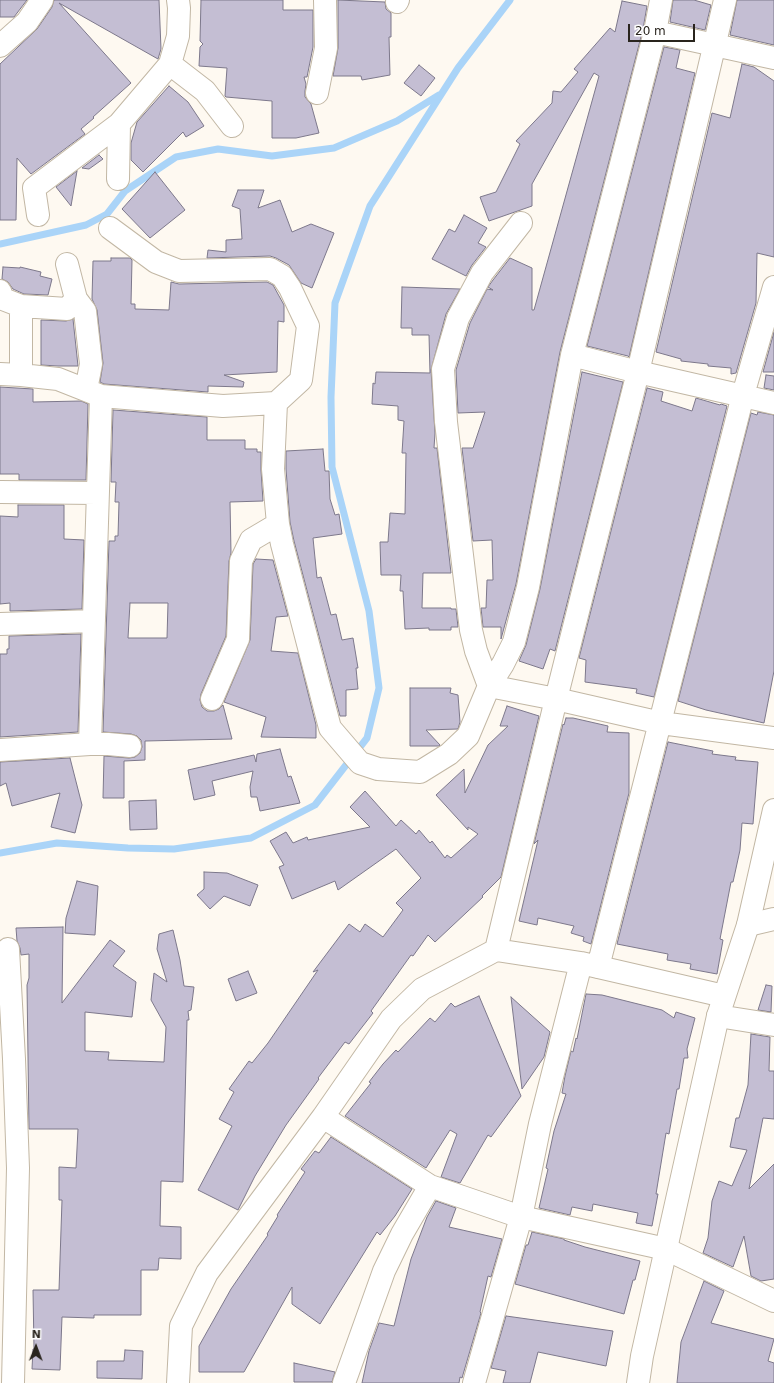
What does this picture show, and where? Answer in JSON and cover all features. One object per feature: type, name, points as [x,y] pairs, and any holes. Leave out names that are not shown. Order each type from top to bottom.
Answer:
[{"type":"street","points":[[0,46],[27,22],[42,0]]},
{"type":"street","points":[[38,215],[34,188],[119,124],[170,64],[178,36],[178,0]]},
{"type":"street","points":[[317,93],[326,48],[325,0]]},
{"type":"street","points":[[276,403],[273,469],[278,524],[330,728],[360,762],[378,769],[420,772],[449,754],[468,736],[489,686],[503,664],[514,642],[528,587],[572,356],[655,32],[661,0]]},
{"type":"street","points":[[496,950],[556,699],[638,372],[725,0]]},
{"type":"street","points":[[655,32],[774,58]]},
{"type":"street","points":[[170,64],[205,91],[232,126]]},
{"type":"street","points":[[118,179],[119,124]]},
{"type":"street","points":[[489,686],[476,651],[471,630],[446,422],[443,370],[458,318],[482,273],[521,223]]},
{"type":"street","points":[[21,306],[10,374],[58,379],[94,393],[223,406],[276,403],[301,380],[308,326],[290,288],[282,276],[270,269],[179,271],[156,262],[110,228]]},
{"type":"street","points":[[67,264],[76,299],[85,311],[94,393],[97,493],[90,744]]},
{"type":"street","points":[[474,1383],[521,1217],[540,1124],[590,965],[660,723],[743,395],[774,287]]},
{"type":"street","points":[[0,291],[3,299],[21,306],[67,309],[76,299]]},
{"type":"street","points":[[572,356],[774,403]]},
{"type":"street","points":[[0,492],[97,493]]},
{"type":"street","points":[[212,699],[238,639],[241,561],[251,540],[278,524]]},
{"type":"street","points":[[0,624],[94,621]]},
{"type":"street","points":[[489,686],[556,699],[660,723],[774,738]]},
{"type":"street","points":[[0,750],[90,744],[130,746]]},
{"type":"street","points":[[638,1383],[642,1356],[721,1006],[748,925],[774,810]]},
{"type":"street","points":[[748,925],[774,919]]},
{"type":"street","points":[[8,949],[18,1168],[13,1383]]},
{"type":"street","points":[[178,1383],[181,1326],[206,1273],[323,1117],[391,1018],[422,990],[496,950],[590,965],[721,1006],[774,1025]]},
{"type":"street","points":[[323,1117],[430,1186],[521,1217],[666,1249],[774,1301]]},
{"type":"street","points":[[344,1383],[384,1271],[402,1234],[430,1186]]},
{"type":"building","points":[[0,0],[27,0],[14,17],[0,17]]},
{"type":"building","points":[[54,0],[159,0],[161,49],[158,59],[59,3],[131,83],[81,129],[85,134],[31,174],[17,158],[16,220],[0,220],[0,64],[37,29],[52,7]]},
{"type":"building","points":[[201,0],[283,0],[283,10],[313,10],[313,47],[307,77],[304,77],[306,84],[305,97],[311,104],[319,133],[296,138],[272,138],[272,101],[225,96],[227,68],[199,66],[200,47],[203,44],[200,41]]},
{"type":"building","points":[[338,0],[385,2],[386,9],[391,13],[391,37],[389,37],[390,75],[362,80],[361,76],[333,76],[338,48]]},
{"type":"building","points":[[673,0],[694,0],[711,5],[705,30],[670,22]]},
{"type":"building","points":[[737,0],[774,0],[774,45],[730,35]]},
{"type":"building","points":[[622,1],[647,6],[643,29],[560,352],[516,584],[501,639],[501,627],[483,627],[481,608],[486,608],[487,580],[493,580],[492,540],[473,541],[462,448],[473,448],[485,412],[458,413],[456,370],[470,323],[487,289],[493,290],[488,287],[510,258],[532,268],[532,310],[534,310],[599,76],[594,73],[532,184],[532,206],[489,221],[480,197],[496,192],[520,144],[516,141],[552,103],[553,91],[561,92],[578,72],[574,69],[610,28],[615,32]]},
{"type":"building","points":[[664,47],[680,50],[676,68],[695,73],[629,357],[587,346]]},
{"type":"building","points":[[742,64],[754,67],[774,81],[774,257],[757,253],[756,303],[736,373],[731,374],[731,368],[708,366],[708,364],[681,361],[681,359],[656,352],[712,113],[730,118]]},
{"type":"building","points":[[419,65],[435,78],[421,96],[404,83]]},
{"type":"building","points":[[169,86],[188,102],[204,126],[186,137],[183,132],[143,172],[131,160],[131,143],[137,122]]},
{"type":"building","points":[[99,155],[103,159],[89,169],[82,168]]},
{"type":"building","points":[[77,171],[71,206],[56,187]]},
{"type":"building","points":[[155,172],[185,210],[150,238],[122,209]]},
{"type":"building","points":[[238,190],[264,190],[258,208],[280,200],[292,232],[311,224],[334,233],[312,288],[301,283],[289,265],[270,256],[207,258],[208,250],[226,252],[226,240],[242,239],[240,209],[232,206]]},
{"type":"building","points":[[464,215],[487,228],[478,243],[486,247],[472,265],[466,276],[432,259],[449,229],[455,232]]},
{"type":"building","points":[[111,258],[130,258],[132,260],[131,304],[135,304],[135,309],[169,310],[171,282],[179,284],[267,282],[273,285],[284,305],[284,322],[278,321],[277,372],[224,375],[244,382],[243,387],[208,386],[208,392],[104,384],[100,382],[103,363],[97,310],[92,299],[93,261],[111,261]]},
{"type":"building","points":[[3,267],[20,267],[41,272],[40,276],[52,279],[48,295],[24,294],[13,289],[8,282],[2,279]]},
{"type":"building","points":[[402,287],[460,289],[446,314],[431,370],[435,433],[434,448],[437,448],[451,573],[423,573],[422,608],[456,609],[458,627],[451,627],[451,630],[429,630],[429,628],[405,629],[403,591],[400,591],[401,575],[381,575],[380,542],[388,542],[390,513],[405,514],[406,453],[402,453],[404,421],[398,420],[398,406],[372,404],[373,383],[375,384],[376,372],[430,373],[429,335],[412,335],[412,328],[401,328]]},
{"type":"building","points":[[73,319],[78,366],[41,365],[41,320],[66,321]]},
{"type":"building","points":[[774,332],[774,372],[763,372]]},
{"type":"building","points":[[582,372],[623,382],[555,651],[550,649],[543,669],[519,661],[526,645],[540,589]]},
{"type":"building","points":[[766,375],[774,376],[774,390],[764,388]]},
{"type":"building","points":[[0,387],[33,389],[33,402],[81,401],[88,404],[86,480],[19,480],[19,474],[0,474]]},
{"type":"building","points":[[647,388],[663,392],[661,401],[692,411],[696,398],[727,406],[654,697],[636,693],[637,689],[585,682],[586,660],[579,658]]},
{"type":"building","points":[[113,410],[207,417],[207,440],[245,440],[245,449],[257,449],[257,452],[261,452],[263,501],[230,502],[231,553],[229,561],[226,636],[201,694],[200,700],[202,707],[207,711],[214,711],[223,705],[232,739],[145,741],[145,760],[124,761],[124,798],[103,798],[104,756],[135,757],[140,753],[142,747],[141,740],[137,736],[131,734],[103,732],[109,541],[115,541],[115,536],[118,536],[119,502],[115,502],[116,482],[111,482]],"holes":[[[130,603],[168,603],[167,638],[128,638]]]},
{"type":"building","points":[[758,412],[774,415],[774,671],[764,723],[706,710],[678,701],[751,413],[757,415]]},
{"type":"building","points":[[323,449],[325,471],[329,471],[330,499],[335,515],[339,514],[342,534],[313,538],[317,578],[321,577],[331,615],[336,614],[342,640],[353,638],[358,668],[356,668],[358,689],[346,690],[346,716],[340,716],[290,522],[286,451]]},
{"type":"building","points":[[18,505],[64,505],[64,539],[84,540],[82,609],[10,611],[10,603],[0,604],[0,516],[18,517]]},
{"type":"building","points":[[256,559],[273,560],[288,616],[276,617],[271,651],[298,653],[316,725],[316,738],[261,737],[266,717],[224,702],[250,640],[253,564]]},
{"type":"building","points":[[81,634],[78,732],[0,737],[0,654],[7,654],[7,649],[9,649],[9,636]]},
{"type":"building","points":[[410,688],[451,688],[450,693],[458,695],[460,722],[458,729],[426,730],[440,745],[439,746],[410,746]]},
{"type":"building","points":[[507,706],[539,716],[501,877],[482,896],[483,897],[435,942],[428,935],[413,956],[411,955],[371,1011],[373,1013],[349,1044],[345,1042],[286,1125],[255,1176],[238,1210],[198,1190],[232,1126],[219,1119],[234,1092],[229,1089],[249,1061],[252,1063],[268,1043],[318,970],[313,972],[349,924],[360,932],[365,924],[383,937],[403,910],[396,903],[421,878],[396,849],[338,890],[335,881],[292,899],[279,867],[284,865],[270,841],[286,832],[293,843],[307,837],[308,840],[370,827],[350,807],[365,791],[396,826],[401,820],[416,834],[419,830],[430,843],[432,841],[445,858],[447,855],[451,858],[478,834],[468,827],[468,830],[436,795],[464,769],[465,793],[488,745],[508,726],[500,726]]},
{"type":"building","points":[[566,718],[573,718],[608,726],[607,732],[629,733],[629,793],[591,944],[583,941],[584,937],[571,933],[574,926],[538,918],[537,925],[519,921],[538,840],[534,844],[563,724],[564,725]]},
{"type":"building","points":[[668,742],[713,751],[712,754],[736,757],[735,760],[758,762],[753,824],[742,823],[740,850],[733,882],[731,882],[720,939],[723,940],[717,974],[690,969],[691,964],[667,960],[668,954],[617,944]]},
{"type":"building","points":[[280,749],[288,777],[291,776],[300,803],[260,811],[257,797],[251,797],[250,787],[253,771],[212,781],[215,795],[194,800],[188,770],[254,755],[256,762],[257,754]]},
{"type":"building","points":[[70,758],[82,805],[75,833],[51,827],[60,793],[12,806],[6,783],[0,786],[0,762]]},
{"type":"building","points":[[156,800],[157,829],[130,830],[129,801]]},
{"type":"building","points":[[204,872],[227,873],[258,885],[250,906],[224,896],[210,909],[197,895],[204,889]]},
{"type":"building","points":[[77,881],[98,886],[95,935],[65,933],[66,918]]},
{"type":"building","points":[[63,927],[62,1003],[110,940],[125,951],[113,966],[136,982],[132,1017],[85,1012],[85,1051],[109,1052],[108,1060],[164,1062],[166,1027],[151,1000],[154,973],[167,982],[157,949],[159,934],[173,930],[184,986],[194,987],[191,1010],[188,1011],[189,1020],[187,1020],[183,1182],[161,1181],[160,1226],[181,1227],[181,1259],[159,1258],[158,1270],[141,1270],[141,1315],[94,1315],[94,1318],[62,1317],[60,1370],[32,1369],[34,1349],[33,1290],[59,1290],[62,1200],[59,1200],[59,1167],[76,1168],[78,1129],[29,1129],[27,985],[29,978],[29,954],[21,955],[17,941],[16,928]]},
{"type":"building","points":[[248,971],[257,993],[236,1001],[228,979]]},
{"type":"building","points":[[766,985],[772,986],[771,1012],[758,1010]]},
{"type":"building","points":[[586,994],[602,995],[662,1010],[674,1018],[676,1012],[695,1018],[687,1049],[688,1058],[684,1058],[679,1089],[677,1089],[669,1134],[666,1133],[652,1226],[636,1223],[638,1213],[593,1204],[592,1211],[572,1207],[570,1215],[539,1208],[548,1169],[546,1168],[554,1131],[566,1094],[562,1093],[565,1076],[571,1051],[573,1052],[576,1038],[577,1039]]},
{"type":"building","points":[[479,996],[521,1096],[491,1137],[488,1135],[460,1183],[441,1177],[457,1134],[450,1130],[426,1168],[345,1116],[371,1083],[369,1082],[383,1064],[396,1050],[398,1052],[430,1018],[435,1022],[451,1003],[455,1007]]},
{"type":"building","points":[[511,997],[550,1032],[544,1057],[522,1089]]},
{"type":"building","points":[[751,1034],[770,1037],[769,1071],[774,1071],[774,1119],[763,1118],[749,1189],[774,1164],[774,1279],[761,1281],[751,1276],[744,1236],[733,1267],[703,1253],[708,1238],[712,1201],[719,1181],[732,1186],[747,1150],[730,1147],[736,1118],[739,1118],[748,1085]]},
{"type":"building","points":[[331,1137],[412,1189],[395,1216],[380,1235],[377,1232],[320,1324],[292,1304],[292,1287],[244,1372],[199,1372],[199,1346],[231,1289],[268,1235],[267,1234],[278,1216],[277,1215],[305,1172],[301,1169],[315,1151],[319,1153]]},
{"type":"building","points":[[436,1201],[456,1208],[449,1227],[502,1239],[491,1277],[488,1276],[481,1313],[462,1378],[460,1377],[459,1383],[362,1383],[369,1351],[379,1323],[394,1326],[411,1259],[427,1217]]},
{"type":"building","points":[[532,1232],[564,1239],[585,1247],[640,1261],[635,1280],[633,1280],[624,1314],[515,1284],[526,1245],[528,1245]]},
{"type":"building","points":[[704,1281],[724,1291],[711,1323],[774,1339],[768,1361],[774,1363],[774,1383],[677,1383],[681,1342]]},
{"type":"building","points":[[506,1316],[613,1331],[606,1366],[538,1352],[530,1383],[503,1383],[506,1371],[491,1368]]},
{"type":"building","points":[[125,1350],[143,1351],[142,1379],[97,1378],[97,1361],[124,1361]]},
{"type":"building","points":[[294,1363],[335,1372],[332,1382],[294,1382]]},
{"type":"waterway","points":[[0,853],[57,843],[128,848],[174,849],[251,838],[315,805],[367,738],[379,688],[369,611],[332,467],[331,397],[335,303],[370,206],[458,68],[510,0]]},
{"type":"waterway","points":[[0,244],[86,225],[107,214],[125,191],[176,157],[218,149],[272,156],[334,148],[397,121],[439,95]]}]
